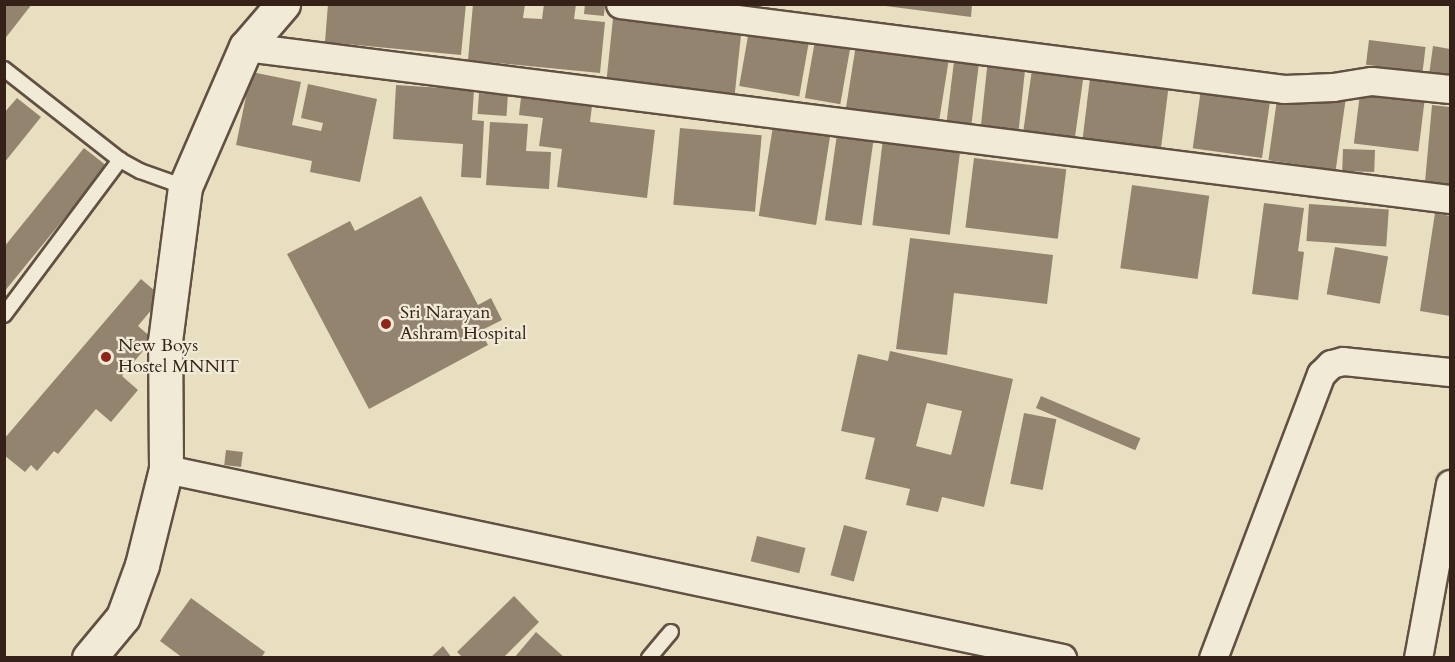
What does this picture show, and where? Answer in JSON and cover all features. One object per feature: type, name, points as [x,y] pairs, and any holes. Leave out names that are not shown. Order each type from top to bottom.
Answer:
[{"type":"street","points":[[89,657],[123,617],[142,565],[166,469],[165,341],[185,188],[246,47],[283,4]]},
{"type":"street","points":[[620,4],[1284,88],[1332,87],[1372,81],[1450,89]]},
{"type":"street","points":[[246,47],[1450,199]]},
{"type":"street","points":[[1213,657],[1321,374],[1331,364],[1343,361],[1450,372]]},
{"type":"street","points":[[166,469],[1062,657]]},
{"type":"street","points":[[1418,657],[1450,484]]},
{"type":"lane","points":[[4,69],[120,160],[140,171],[185,188]]},
{"type":"lane","points":[[4,315],[120,160]]},
{"type":"lane","points":[[649,657],[670,632]]},
{"type":"building","points":[[4,4],[32,4],[4,40]]},
{"type":"building","points":[[328,4],[466,4],[461,55],[325,42]]},
{"type":"building","points":[[473,4],[525,4],[523,18],[542,19],[544,4],[576,4],[574,19],[605,22],[600,73],[468,60]]},
{"type":"building","points":[[585,4],[605,6],[604,16],[584,14]]},
{"type":"building","points":[[870,4],[972,4],[971,17]]},
{"type":"building","points":[[614,9],[742,22],[735,94],[606,81]]},
{"type":"building","points":[[751,19],[811,30],[799,97],[739,86]]},
{"type":"building","points":[[817,29],[852,35],[840,104],[805,98]]},
{"type":"building","points":[[858,32],[951,47],[938,125],[846,110]]},
{"type":"building","points":[[1369,40],[1426,47],[1423,72],[1366,65]]},
{"type":"building","points":[[956,45],[981,48],[971,125],[946,122]]},
{"type":"building","points":[[1433,46],[1450,49],[1450,78],[1429,75]]},
{"type":"building","points":[[989,49],[1027,53],[1018,133],[981,129]]},
{"type":"building","points":[[1034,55],[1085,62],[1075,139],[1023,132]]},
{"type":"building","points":[[1092,62],[1170,72],[1161,148],[1083,138]]},
{"type":"building","points":[[251,72],[301,82],[292,125],[321,131],[323,123],[301,118],[308,84],[377,99],[360,182],[310,172],[312,161],[236,145]]},
{"type":"building","points":[[1203,75],[1272,85],[1262,158],[1193,148]]},
{"type":"building","points":[[1362,77],[1427,85],[1418,151],[1354,144]]},
{"type":"building","points":[[396,85],[474,90],[472,120],[484,121],[481,178],[461,177],[463,144],[393,139]]},
{"type":"building","points":[[1279,85],[1346,94],[1336,170],[1268,160]]},
{"type":"building","points":[[479,93],[508,95],[506,116],[478,114]]},
{"type":"building","points":[[521,97],[592,106],[590,122],[655,130],[647,198],[557,187],[562,149],[539,146],[543,118],[519,115]]},
{"type":"building","points":[[17,98],[41,117],[4,163],[4,113]]},
{"type":"building","points":[[1432,105],[1450,107],[1450,184],[1425,182]]},
{"type":"building","points":[[490,122],[528,124],[526,151],[551,152],[549,189],[486,185]]},
{"type":"building","points":[[773,126],[830,135],[816,225],[759,216]]},
{"type":"building","points":[[680,128],[762,135],[755,212],[673,205]]},
{"type":"building","points":[[837,134],[874,139],[862,225],[825,220]]},
{"type":"building","points":[[883,139],[960,149],[950,235],[872,225]]},
{"type":"building","points":[[84,148],[107,166],[4,292],[4,247]]},
{"type":"building","points":[[1343,149],[1375,150],[1374,172],[1342,171]]},
{"type":"building","points":[[974,158],[1066,169],[1058,239],[965,227]]},
{"type":"building","points":[[1132,185],[1209,196],[1198,279],[1120,268]]},
{"type":"building","points":[[421,196],[478,305],[491,298],[502,320],[480,331],[488,345],[369,409],[287,254],[350,221],[355,231]]},
{"type":"building","points":[[1264,203],[1304,208],[1298,251],[1304,252],[1298,300],[1252,294]]},
{"type":"building","points":[[1309,204],[1389,210],[1386,246],[1306,241]]},
{"type":"building","points":[[1435,213],[1450,216],[1450,316],[1420,311]]},
{"type":"building","points":[[910,238],[1053,255],[1047,304],[954,293],[947,355],[896,349]]},
{"type":"building","points":[[1335,247],[1388,256],[1380,304],[1327,294]]},
{"type":"building","name":"New Boys Hostel MNNIT","points":[[141,279],[162,297],[138,326],[153,339],[122,376],[138,390],[111,422],[96,409],[58,454],[54,451],[37,471],[31,465],[25,472],[4,455],[4,439]]},
{"type":"building","points":[[890,351],[1013,379],[984,507],[942,497],[938,512],[906,505],[910,489],[865,479],[875,438],[841,431],[858,354],[888,361]],"holes":[[[927,403],[962,411],[951,455],[916,446]]]},
{"type":"building","points":[[1041,396],[1140,438],[1135,450],[1036,408]]},
{"type":"building","points":[[1024,413],[1056,419],[1043,490],[1010,484]]},
{"type":"building","points":[[226,450],[243,452],[241,467],[224,465]]},
{"type":"building","points":[[844,525],[867,531],[854,581],[831,575]]},
{"type":"building","points":[[757,536],[806,548],[799,573],[751,561]]},
{"type":"building","points":[[514,596],[539,622],[503,658],[463,658],[457,652]]},
{"type":"building","points":[[191,598],[265,652],[261,658],[183,658],[160,641]]},
{"type":"building","points":[[536,632],[565,658],[514,658]]},
{"type":"building","points":[[443,646],[452,658],[430,658]]},
{"type":"place","name":"Sri Narayan Ashram Hospital","points":[[386,324]]},
{"type":"place","name":"New Boys Hostel MNNIT","points":[[106,357]]}]
